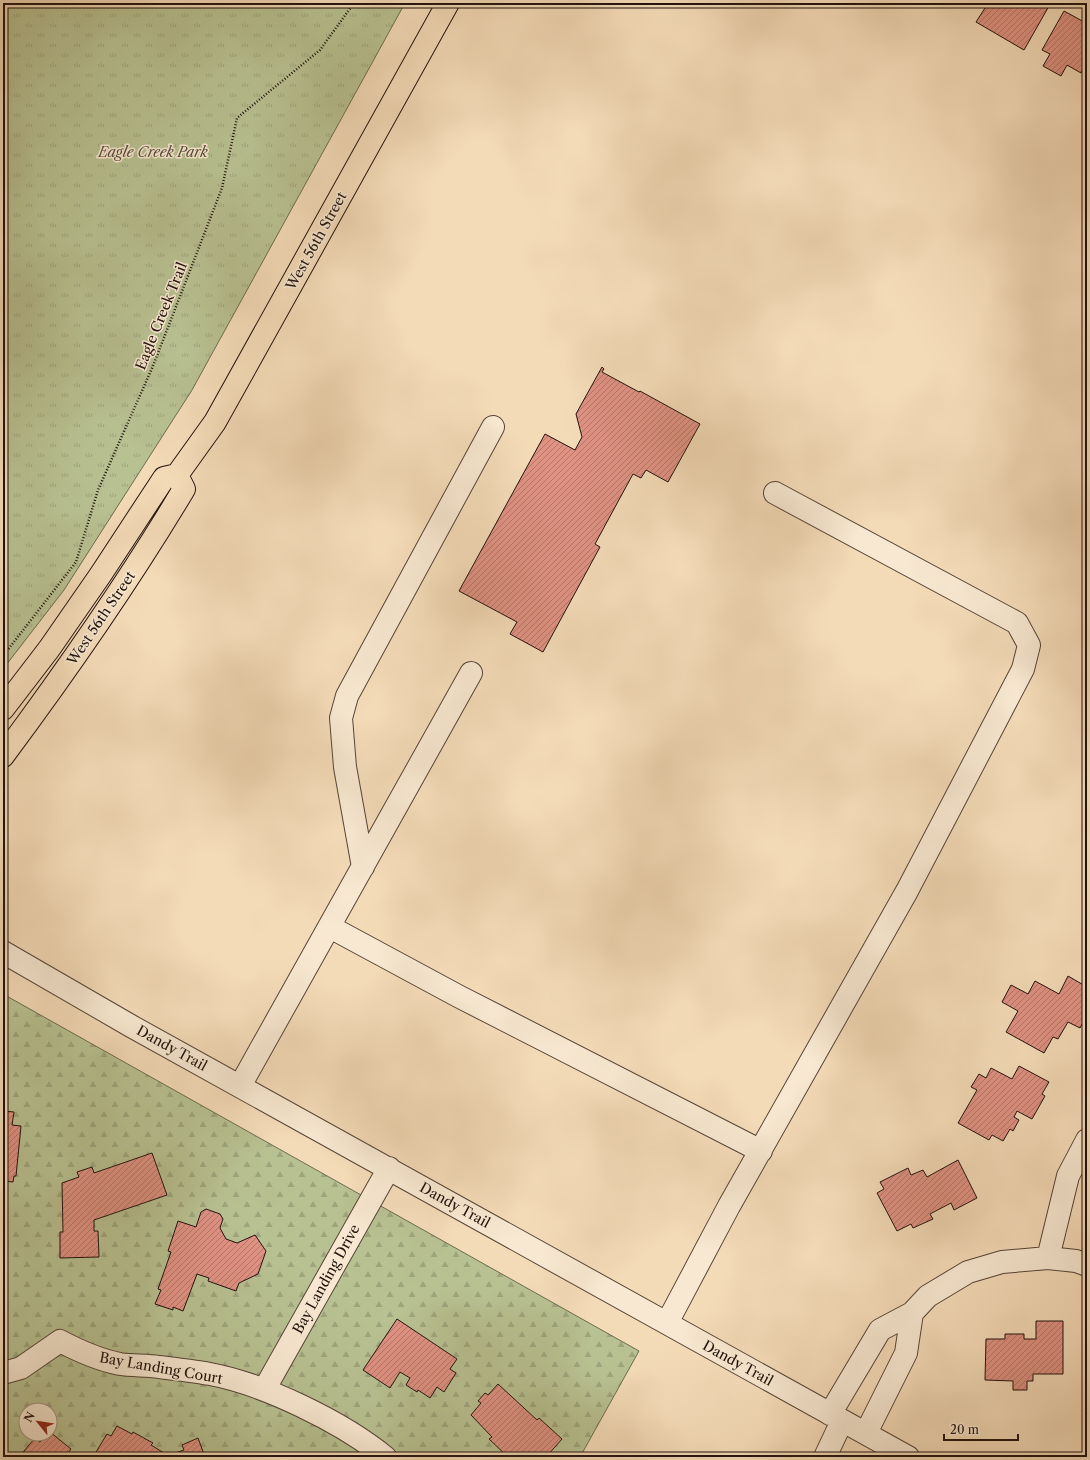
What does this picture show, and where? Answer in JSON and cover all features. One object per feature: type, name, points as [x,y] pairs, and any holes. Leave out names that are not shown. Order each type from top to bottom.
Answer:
[{"type":"main road","name":"West 56th Street","points":[[3,709],[75,612],[164,478],[177,475],[215,422],[448,3]]},
{"type":"main road","name":"West 56th Street","points":[[3,756],[60,679],[158,532],[184,489],[177,475]]},
{"type":"street","points":[[363,867],[346,767],[341,718],[347,696],[493,427]]},
{"type":"street","points":[[667,1323],[729,1206],[906,891],[1023,669],[1029,645],[1017,623],[775,493]]},
{"type":"street","points":[[240,1086],[471,673]]},
{"type":"street","points":[[330,927],[458,996],[761,1151]]},
{"type":"street","name":"Dandy Trail","points":[[3,952],[240,1086],[908,1457]]},
{"type":"street","points":[[1048,1258],[1068,1176],[1087,1140]]},
{"type":"street","name":"Bay Landing Drive","points":[[264,1390],[388,1168]]},
{"type":"street","points":[[825,1457],[836,1417],[880,1330],[912,1313],[928,1296],[968,1272],[1002,1262],[1048,1258],[1076,1261],[1087,1265]]},
{"type":"street","points":[[866,1433],[906,1353],[912,1313]]},
{"type":"street","name":"Bay Landing Court","points":[[3,1374],[21,1368],[60,1341],[89,1355],[118,1363],[138,1366],[157,1366],[211,1374],[264,1390],[282,1397],[324,1418],[362,1440],[385,1457]]},
{"type":"path","name":"Eagle Creek Trail","points":[[3,656],[76,562],[98,490],[153,366],[222,188],[237,118],[320,50],[354,3]]},
{"type":"green space","name":"Eagle Creek Park","points":[[3,3],[405,3],[192,390],[64,590],[3,669]]},
{"type":"green space","points":[[3,994],[639,1351],[580,1457],[3,1457]]},
{"type":"building","points":[[980,3],[1044,3],[1049,6],[1024,50],[976,22],[985,8],[979,5]]},
{"type":"building","points":[[1064,11],[1086,23],[1083,27],[1087,28],[1087,65],[1086,64],[1081,73],[1067,65],[1061,76],[1043,66],[1050,54],[1042,50]]},
{"type":"building","points":[[602,367],[604,369],[602,372],[700,424],[668,482],[646,470],[641,478],[633,474],[595,544],[600,547],[543,652],[510,634],[517,622],[459,591],[545,434],[575,450],[582,437],[576,414]]},
{"type":"building","points":[[1068,976],[1087,987],[1087,1016],[1080,1028],[1068,1022],[1058,1039],[1053,1037],[1044,1053],[1006,1032],[1018,1011],[1002,1002],[1011,985],[1028,994],[1035,981],[1059,994]]},
{"type":"building","points":[[1019,1066],[1049,1082],[1042,1094],[1045,1096],[1032,1119],[1017,1111],[1014,1117],[1019,1120],[1013,1131],[1010,1129],[1003,1141],[992,1135],[989,1140],[958,1123],[977,1090],[971,1087],[979,1074],[986,1078],[991,1068],[1012,1079]]},
{"type":"building","points":[[3,1111],[14,1112],[12,1125],[21,1126],[16,1176],[14,1176],[13,1182],[3,1181]]},
{"type":"building","points":[[152,1153],[167,1195],[94,1220],[94,1231],[98,1231],[99,1257],[60,1258],[60,1232],[63,1232],[62,1183],[79,1177],[77,1172],[92,1167],[94,1173]]},
{"type":"building","points":[[958,1160],[977,1198],[954,1210],[951,1203],[930,1214],[933,1219],[913,1228],[911,1224],[897,1231],[877,1193],[884,1189],[880,1182],[908,1168],[911,1175],[923,1170],[927,1177]]},
{"type":"building","points":[[206,1209],[220,1214],[223,1219],[220,1228],[226,1239],[237,1243],[255,1235],[266,1251],[258,1274],[239,1283],[236,1291],[208,1281],[209,1278],[197,1274],[183,1311],[173,1307],[173,1310],[155,1304],[161,1290],[158,1289],[171,1252],[168,1251],[178,1221],[196,1227],[201,1212]]},
{"type":"building","points":[[397,1319],[457,1359],[450,1369],[456,1373],[444,1392],[437,1387],[430,1398],[418,1390],[417,1392],[406,1385],[410,1378],[400,1372],[390,1388],[363,1370]]},
{"type":"building","points":[[1036,1321],[1063,1321],[1063,1374],[1033,1374],[1033,1381],[1027,1381],[1027,1390],[1013,1390],[1013,1381],[985,1380],[986,1339],[1005,1339],[1005,1334],[1024,1334],[1024,1339],[1036,1339]]},
{"type":"building","points":[[498,1384],[537,1420],[539,1418],[562,1439],[546,1457],[508,1457],[489,1439],[492,1437],[471,1415],[481,1403],[478,1401],[485,1393],[488,1395]]},
{"type":"building","points":[[1087,1402],[1087,1414],[1082,1411]]},
{"type":"building","points":[[117,1426],[132,1434],[133,1432],[153,1443],[151,1445],[164,1453],[162,1456],[164,1457],[93,1457],[107,1434],[111,1436]]},
{"type":"building","points":[[58,1438],[71,1449],[65,1457],[19,1457],[32,1442],[58,1442]]},
{"type":"building","points":[[198,1438],[205,1457],[164,1457],[184,1450],[182,1445]]}]
